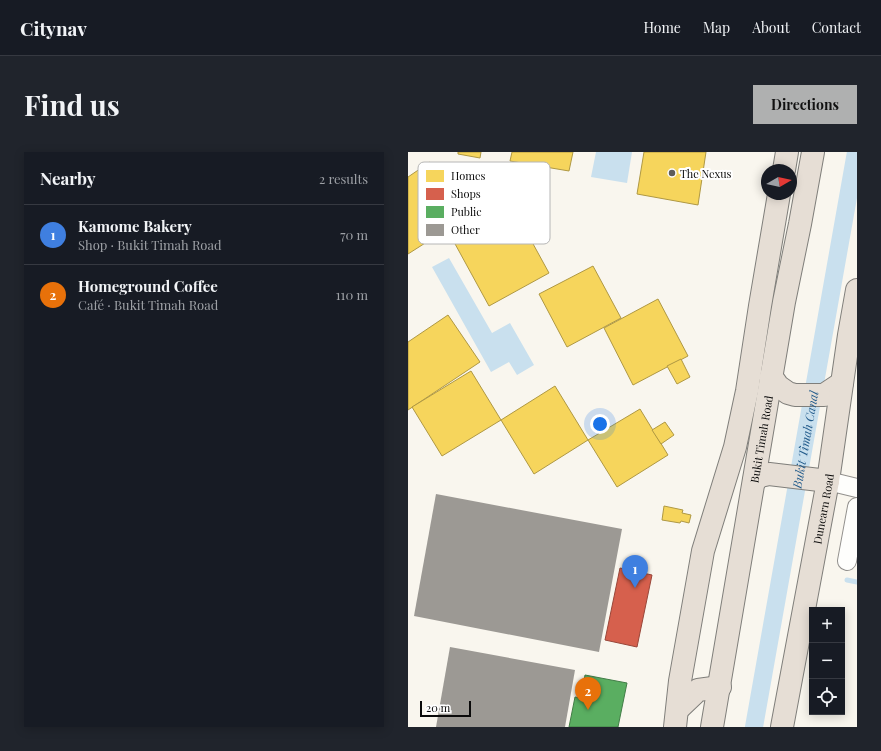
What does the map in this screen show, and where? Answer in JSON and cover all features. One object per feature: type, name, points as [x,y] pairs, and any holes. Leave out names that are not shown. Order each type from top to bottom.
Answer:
[{"type":"highway","points":[[785,164],[787,152]]},
{"type":"highway","name":"Bukit Timah Road","points":[[712,727],[720,687],[771,376],[813,152]]},
{"type":"highway","points":[[677,718],[680,681],[703,551],[735,447],[747,392],[760,306],[779,200]]},
{"type":"highway","name":"Dunearn Road","points":[[782,727],[828,481],[857,290]]},
{"type":"highway","points":[[771,376],[778,386],[795,395],[824,395],[842,383]]},
{"type":"highway","points":[[754,481],[760,476],[769,474],[828,481]]},
{"type":"highway","points":[[677,718],[698,690],[720,687]]},
{"type":"street","points":[[828,481],[857,488]]},
{"type":"street","points":[[847,561],[857,507]]},
{"type":"water","points":[[596,152],[632,152],[627,183],[591,177]]},
{"type":"water","points":[[449,258],[492,333],[510,323],[534,365],[517,375],[509,362],[491,372],[432,267]]},
{"type":"building: Homes","points":[[458,152],[481,152],[480,158],[458,154]]},
{"type":"building: Homes","points":[[512,152],[573,152],[569,171],[550,168],[550,162],[510,161]]},
{"type":"building: Homes","name":"The Nexus","points":[[644,152],[706,152],[698,205],[637,194]]},
{"type":"building: Homes","points":[[418,170],[418,244],[424,244],[408,254],[408,177]]},
{"type":"building: Homes","points":[[455,244],[533,244],[549,273],[489,306]]},
{"type":"building: Homes","points":[[593,266],[621,318],[567,347],[539,294]]},
{"type":"building: Homes","points":[[658,299],[688,356],[633,385],[604,328]]},
{"type":"building: Homes","points":[[448,315],[480,362],[408,410],[408,342]]},
{"type":"building: Homes","points":[[681,359],[690,377],[677,384],[667,366]]},
{"type":"building: Homes","points":[[471,371],[501,420],[442,456],[412,407]]},
{"type":"building: Homes","points":[[555,386],[588,440],[534,474],[501,420]]},
{"type":"building: Homes","points":[[640,409],[668,455],[617,487],[588,440]]},
{"type":"building: Homes","points":[[665,422],[674,435],[661,444],[652,430]]},
{"type":"building: Homes","points":[[664,506],[683,510],[682,513],[691,515],[689,523],[662,520]]},
{"type":"building: Shops","points":[[620,568],[652,575],[637,647],[605,640]]},
{"type":"building: Public","points":[[585,675],[627,683],[618,727],[569,727],[575,697],[581,698]]},
{"type":"building: Other","points":[[436,494],[622,529],[599,652],[414,616]]},
{"type":"building: Other","points":[[450,647],[575,670],[565,727],[436,727]]},
{"type":"waterway","name":"Bukit Timah Canal","points":[[754,727],[856,152]]},
{"type":"waterway","points":[[847,580],[857,582]]},
{"type":"place","name":"The Nexus","points":[[672,173]]},
{"type":"place","name":"Kamome Bakery","points":[[635,588]]},
{"type":"place","name":"Homeground Coffee","points":[[588,710]]}]
